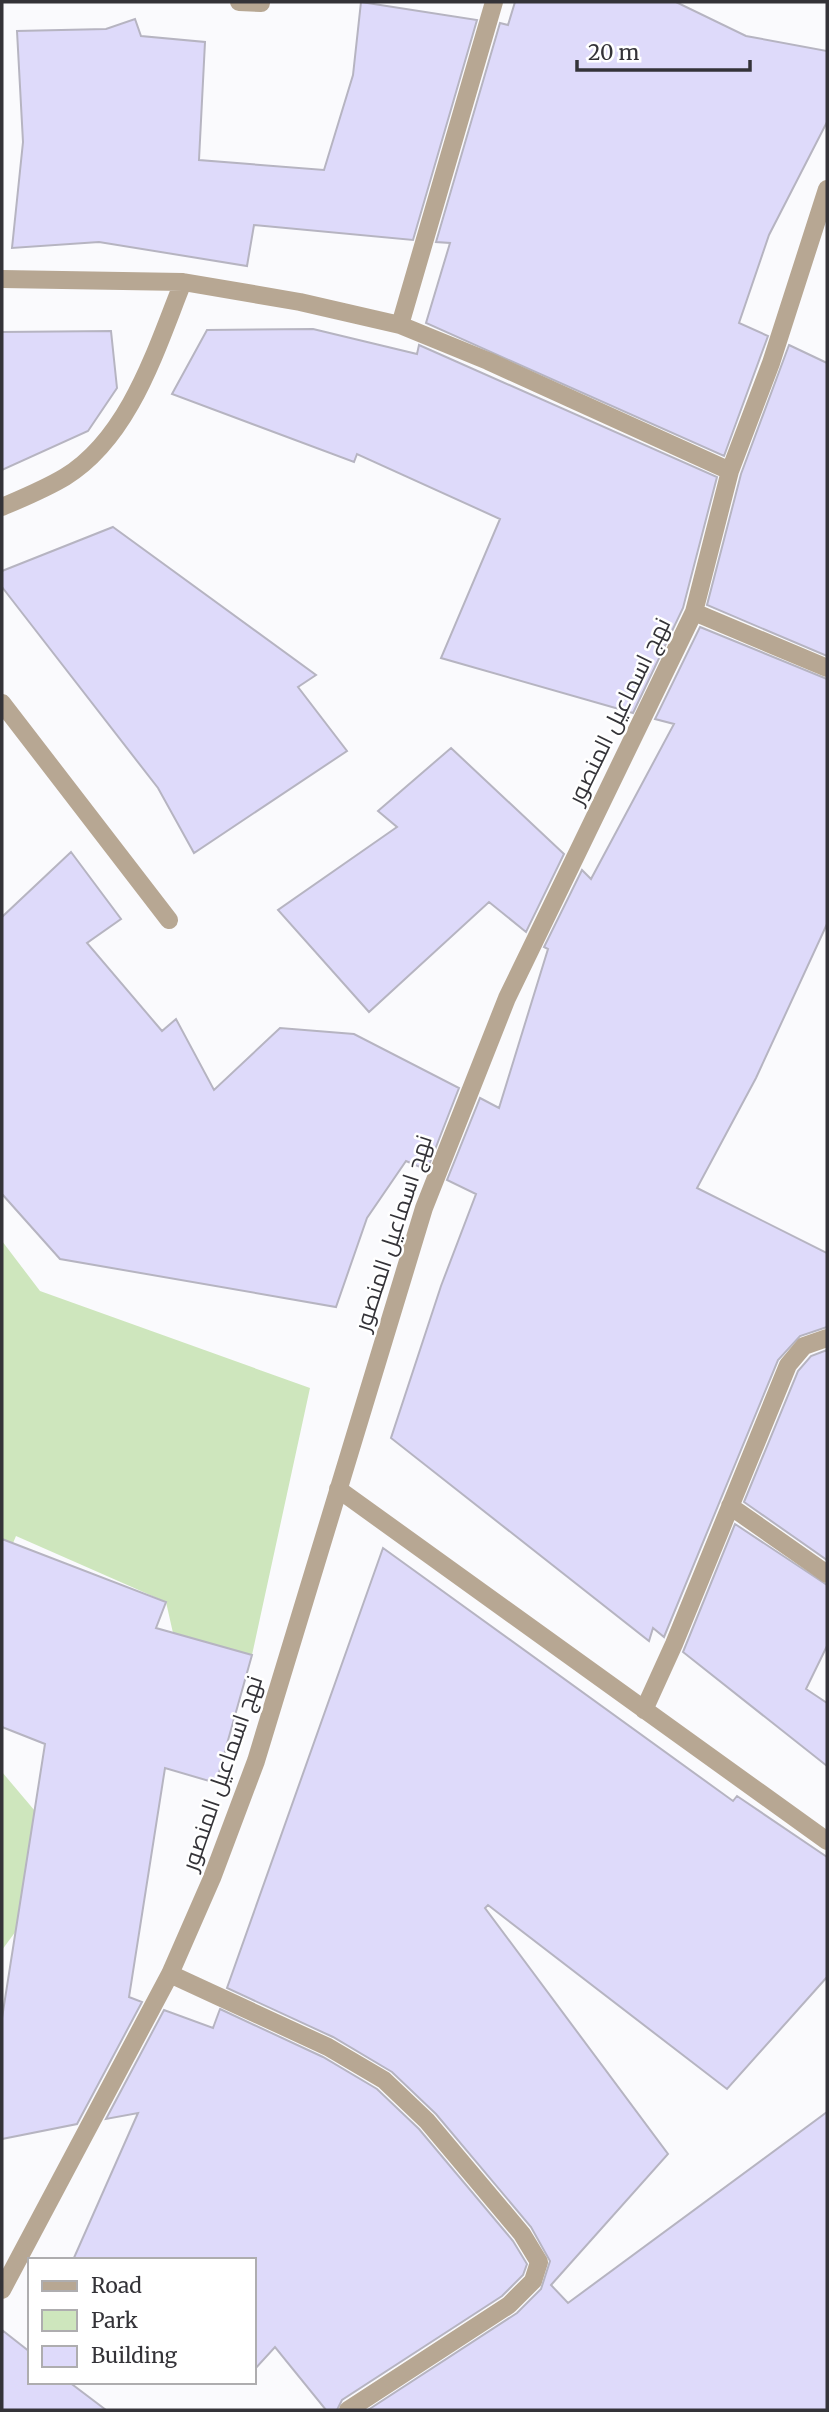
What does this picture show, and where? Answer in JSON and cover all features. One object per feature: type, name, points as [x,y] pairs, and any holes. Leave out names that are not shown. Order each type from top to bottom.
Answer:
[{"type":"street","points":[[239,2],[261,3]]},
{"type":"street","points":[[400,325],[494,2]]},
{"type":"street","name":"نهج اسماعيل المنصور","points":[[2,2290],[170,1974],[212,1878],[256,1760],[424,1208],[478,1065],[538,930],[694,612],[730,471],[771,363],[827,189]]},
{"type":"street","points":[[2,279],[183,282],[300,302],[400,325],[488,361],[730,471]]},
{"type":"street","points":[[2,507],[66,477],[106,441],[148,368],[183,282]]},
{"type":"street","points":[[694,612],[827,668]]},
{"type":"street","points":[[2,703],[169,920]]},
{"type":"street","points":[[644,1710],[674,1644],[788,1364],[804,1346],[827,1338]]},
{"type":"street","points":[[338,1489],[827,1841]]},
{"type":"street","points":[[730,1506],[827,1574]]},
{"type":"street","points":[[170,1974],[328,2047],[384,2080],[427,2121],[522,2234],[539,2262],[533,2281],[509,2305],[348,2410]]},
{"type":"green space","points":[[2,1241],[40,1291],[310,1388],[252,1655],[173,1633],[166,1602],[16,1536],[2,1569]]},
{"type":"green space","points":[[2,1772],[35,1811],[16,1931],[2,1950]]},
{"type":"building","points":[[361,2],[477,20],[413,240],[254,225],[247,266],[99,242],[12,248],[23,142],[17,31],[106,29],[135,19],[141,36],[205,42],[199,160],[324,170],[353,75]]},
{"type":"building","points":[[515,2],[676,2],[746,36],[827,51],[827,122],[769,235],[739,323],[768,336],[724,456],[426,323],[450,243],[436,242],[500,23],[508,25]]},
{"type":"building","points":[[313,329],[417,354],[419,345],[717,477],[683,608],[633,713],[441,658],[500,519],[357,454],[354,462],[172,394],[207,330]]},
{"type":"building","points":[[111,331],[117,388],[88,431],[2,470],[2,332]]},
{"type":"building","points":[[789,345],[827,363],[827,656],[707,605],[741,474]]},
{"type":"building","points":[[113,527],[316,675],[298,687],[347,751],[194,853],[158,788],[2,587],[2,571]]},
{"type":"building","points":[[700,627],[827,679],[827,924],[756,1078],[697,1188],[827,1253],[827,1327],[800,1336],[778,1360],[664,1637],[653,1628],[649,1641],[391,1438],[441,1286],[476,1194],[447,1180],[480,1098],[499,1108],[548,949],[544,947],[582,870],[591,879],[674,724],[655,719]]},
{"type":"building","points":[[451,748],[564,854],[526,932],[489,902],[369,1012],[278,910],[397,827],[378,811]]},
{"type":"building","points":[[71,852],[121,919],[87,943],[162,1031],[176,1019],[214,1090],[280,1028],[354,1034],[459,1088],[427,1170],[406,1161],[367,1218],[336,1307],[60,1259],[2,1194],[2,917]]},
{"type":"building","points":[[827,1350],[827,1560],[744,1502],[798,1371],[811,1356]]},
{"type":"building","points":[[735,1524],[827,1585],[827,1646],[806,1689],[827,1703],[827,1766],[683,1652]]},
{"type":"building","points":[[2,1539],[166,1602],[156,1628],[252,1655],[216,1783],[165,1768],[129,1997],[142,2002],[77,2124],[2,2139],[2,2018],[45,1744],[2,1727]]},
{"type":"building","points":[[383,1548],[733,1801],[737,1796],[827,1857],[827,1977],[727,2089],[488,1905],[485,1908],[668,2154],[551,2285],[568,2303],[827,2112],[827,2410],[368,2410],[517,2313],[541,2289],[550,2261],[531,2227],[436,2114],[392,2072],[333,2037],[227,1988]]},
{"type":"building","points":[[220,2009],[323,2057],[377,2089],[419,2129],[513,2241],[527,2264],[523,2275],[502,2296],[342,2400],[337,2410],[326,2410],[275,2347],[256,2368],[256,2258],[74,2258],[138,2113],[106,2119],[164,2010],[213,2028]]},
{"type":"building","points":[[2,2330],[28,2350],[28,2384],[72,2384],[106,2410],[2,2410]]}]
